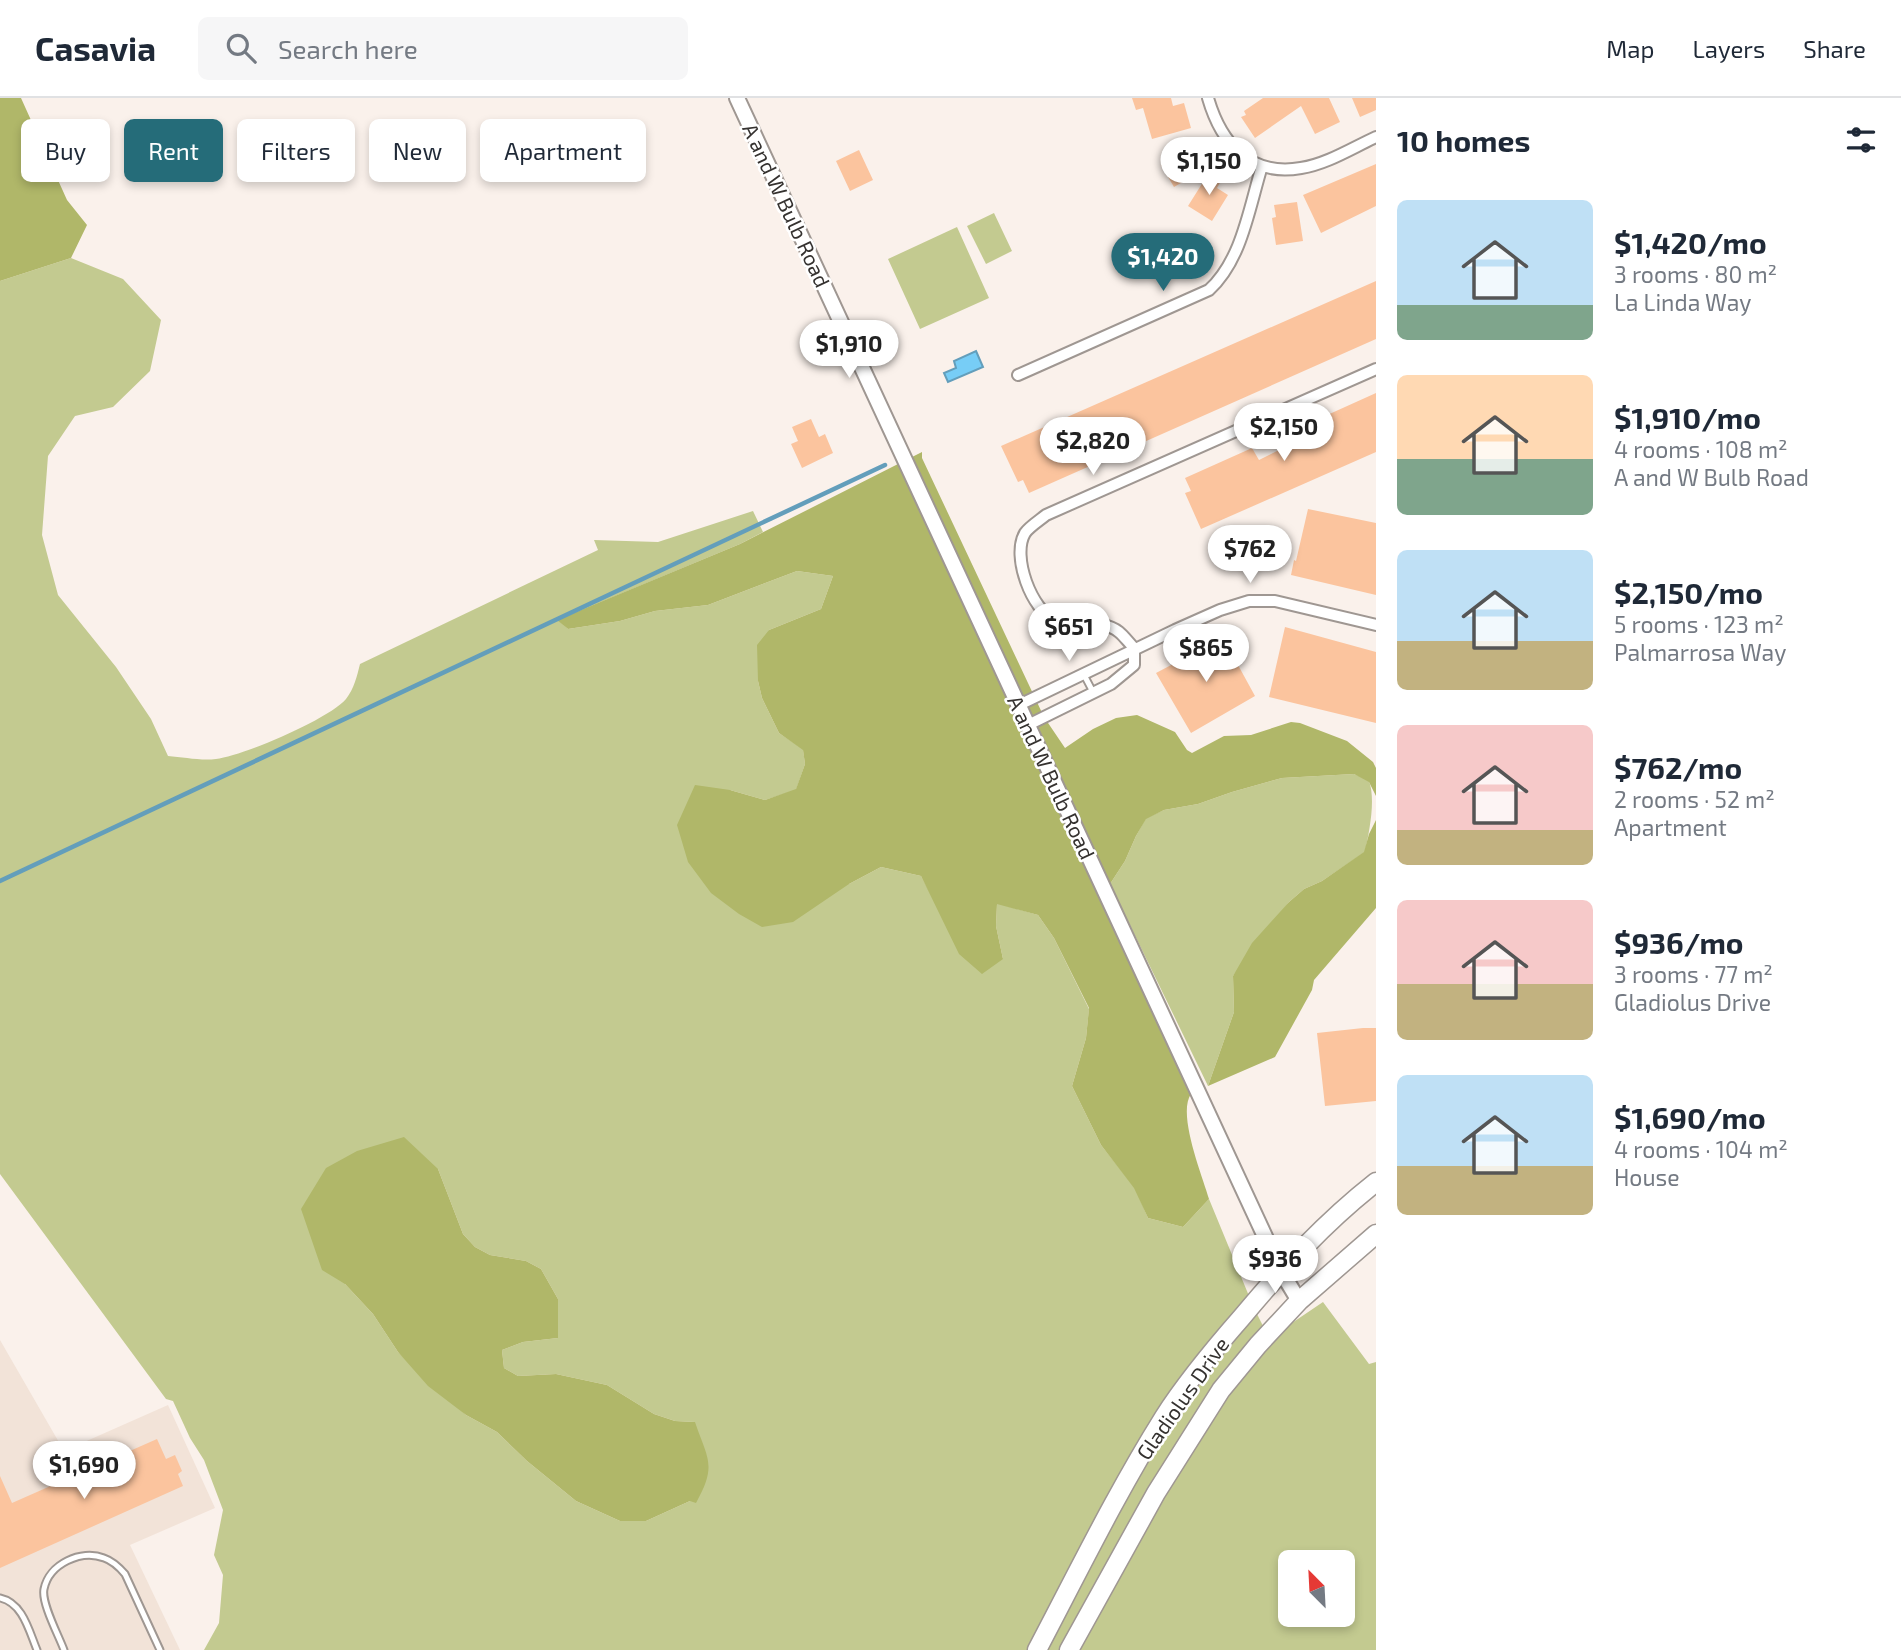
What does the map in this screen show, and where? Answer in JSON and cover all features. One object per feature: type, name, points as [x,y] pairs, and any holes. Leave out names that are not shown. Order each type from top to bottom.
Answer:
[{"type":"main road","name":"Gladiolus Drive","points":[[1037,1650],[1135,1466],[1165,1415],[1197,1369],[1281,1271],[1345,1207],[1376,1182]]},
{"type":"main road","name":"Gladiolus Drive","points":[[1069,1650],[1156,1493],[1221,1390],[1299,1301],[1376,1234]]},
{"type":"street","name":"A and W Bulb Road","points":[[737,98],[1281,1271],[1299,1301]]},
{"type":"street","points":[[1208,98],[1218,128],[1230,144],[1262,166],[1284,170],[1303,168],[1376,138]]},
{"type":"street","points":[[1018,375],[1209,290],[1222,278],[1231,262],[1262,166]]},
{"type":"street","points":[[1028,725],[1111,684],[1134,665],[1134,648],[1118,631],[1106,626],[1054,620],[1042,609],[1025,580],[1020,560],[1025,534],[1046,515],[1376,369]]},
{"type":"street","points":[[1018,705],[1134,648],[1220,610],[1249,601],[1275,601],[1376,625]]},
{"type":"lane","points":[[1083,673],[1093,693]]},
{"type":"lane","points":[[64,1650],[44,1600],[44,1590],[51,1572],[68,1560],[87,1555],[103,1557],[116,1564],[125,1574],[160,1650]]},
{"type":"lane","points":[[0,1598],[21,1613],[37,1650]]},
{"type":"shaded area","points":[[0,1340],[64,1451],[168,1405],[215,1508],[130,1545],[180,1650],[0,1650]]},
{"type":"green space","points":[[0,98],[21,98],[30,119],[21,119],[21,182],[59,182],[67,200],[87,225],[71,258],[0,281]]},
{"type":"green space","points":[[994,213],[1012,251],[986,264],[967,226]]},
{"type":"green space","points":[[957,227],[989,298],[920,329],[888,259]]},
{"type":"green space","points":[[71,258],[123,279],[161,320],[150,371],[113,407],[75,416],[48,456],[42,535],[58,595],[116,667],[151,719],[168,756],[216,759],[265,744],[305,726],[346,699],[360,664],[598,550],[594,540],[658,542],[753,511],[763,532],[558,620],[568,629],[620,621],[655,611],[708,605],[797,571],[833,576],[821,609],[769,630],[758,681],[762,698],[779,733],[803,749],[805,764],[796,790],[765,800],[730,790],[849,884],[881,867],[921,876],[939,910],[1003,959],[996,926],[997,903],[1038,915],[1054,938],[1089,1009],[1086,1038],[1072,1086],[1101,1145],[1135,1188],[1148,1218],[1183,1227],[1209,1199],[1249,1296],[1191,1366],[1159,1410],[1107,1498],[1028,1650],[204,1650],[219,1623],[223,1575],[214,1555],[223,1510],[204,1460],[190,1438],[173,1401],[166,1399],[0,1174],[0,281]],"holes":[[[438,1169],[463,1234],[475,1247],[490,1255],[526,1261],[541,1269],[558,1299],[558,1338],[523,1342],[502,1350],[504,1368],[518,1376],[556,1374],[607,1385],[654,1414],[675,1421],[695,1422],[690,1501],[646,1521],[620,1521],[576,1501],[527,1461],[497,1432],[466,1415],[398,1352],[373,1314],[345,1284]]]},
{"type":"green space","points":[[922,452],[922,458],[1044,717],[1065,748],[1093,729],[1116,718],[1137,715],[1175,732],[1192,753],[1224,736],[1251,735],[1291,722],[1300,723],[1347,741],[1373,762],[1376,768],[1376,796],[1369,782],[1354,774],[1282,778],[1198,804],[1164,810],[1146,819],[1110,884],[912,457]]},
{"type":"green space","points":[[898,464],[1191,1094],[1187,1103],[1189,1130],[1209,1199],[1183,1227],[1148,1218],[1134,1188],[1101,1145],[1072,1086],[1086,1038],[1089,1008],[1054,938],[1038,915],[997,904],[996,926],[1003,959],[982,974],[959,954],[921,876],[881,867],[849,884],[793,922],[762,927],[711,893],[688,862],[677,825],[695,785],[730,790],[765,800],[796,789],[805,764],[803,750],[779,733],[762,698],[758,681],[757,645],[769,630],[821,609],[833,576],[797,571],[708,605],[655,611],[620,621],[568,629],[557,620],[740,544]]},
{"type":"green space","points":[[1354,774],[1369,781],[1371,789],[1371,816],[1365,852],[1322,881],[1304,889],[1289,902],[1233,976],[1234,1012],[1208,1086],[1110,884],[1125,861],[1146,818],[1164,810],[1198,804],[1282,778]]},
{"type":"green space","points":[[1376,820],[1376,908],[1314,980],[1312,990],[1275,1057],[1208,1086],[1234,1012],[1233,976],[1252,943],[1304,889],[1322,881],[1364,852]]},
{"type":"green space","points":[[404,1137],[438,1169],[463,1234],[475,1247],[490,1255],[526,1261],[541,1269],[558,1299],[558,1338],[523,1342],[502,1350],[504,1368],[518,1376],[556,1374],[607,1385],[654,1414],[675,1421],[695,1422],[708,1462],[707,1480],[696,1503],[690,1501],[646,1521],[620,1521],[576,1501],[527,1461],[497,1432],[466,1415],[428,1386],[398,1352],[373,1314],[345,1284],[322,1270],[301,1209],[326,1168],[357,1151]]},
{"type":"green space","points":[[1323,1302],[1369,1364],[1376,1362],[1376,1650],[1078,1650],[1162,1497],[1227,1396],[1286,1327]]},
{"type":"green space","points":[[1256,1312],[1264,1328],[1150,1488],[1060,1650],[1046,1650],[1122,1505],[1171,1421]]},
{"type":"water","points":[[976,351],[983,367],[948,382],[944,373],[956,368],[954,361]]},
{"type":"building","points":[[1132,98],[1171,98],[1173,106],[1184,103],[1191,128],[1152,139],[1143,108],[1136,110]]},
{"type":"building","points":[[1263,98],[1329,98],[1340,122],[1315,134],[1301,106],[1255,138],[1241,117],[1246,115],[1244,111]]},
{"type":"building","points":[[1352,98],[1376,98],[1376,110],[1360,117]]},
{"type":"building","points":[[1192,146],[1205,169],[1174,187],[1161,165]]},
{"type":"building","points":[[859,150],[873,180],[850,191],[836,161]]},
{"type":"building","points":[[1376,164],[1376,206],[1321,233],[1303,195]]},
{"type":"building","points":[[1210,171],[1222,179],[1217,188],[1228,195],[1212,221],[1188,206]]},
{"type":"building","points":[[1297,202],[1303,241],[1276,245],[1272,218],[1276,217],[1274,205]]},
{"type":"building","points":[[1376,281],[1376,339],[1029,493],[1023,480],[1018,482],[1001,446]]},
{"type":"building","points":[[1376,393],[1376,452],[1201,529],[1185,493],[1191,491],[1185,478],[1252,448],[1259,460],[1279,450],[1274,439]]},
{"type":"building","points":[[811,419],[819,437],[825,434],[833,453],[802,468],[791,444],[798,441],[792,427]]},
{"type":"building","points":[[1308,509],[1376,523],[1376,595],[1291,575]]},
{"type":"building","points":[[1285,627],[1376,652],[1376,723],[1269,697]]},
{"type":"building","points":[[1221,634],[1255,696],[1191,733],[1156,673],[1175,663],[1203,642]]},
{"type":"building","points":[[1376,1028],[1376,1101],[1325,1106],[1317,1033]]},
{"type":"building","points":[[157,1439],[166,1459],[175,1455],[182,1471],[178,1474],[183,1486],[0,1568],[0,1476],[12,1503]]},
{"type":"waterway","points":[[0,881],[885,465]]}]
